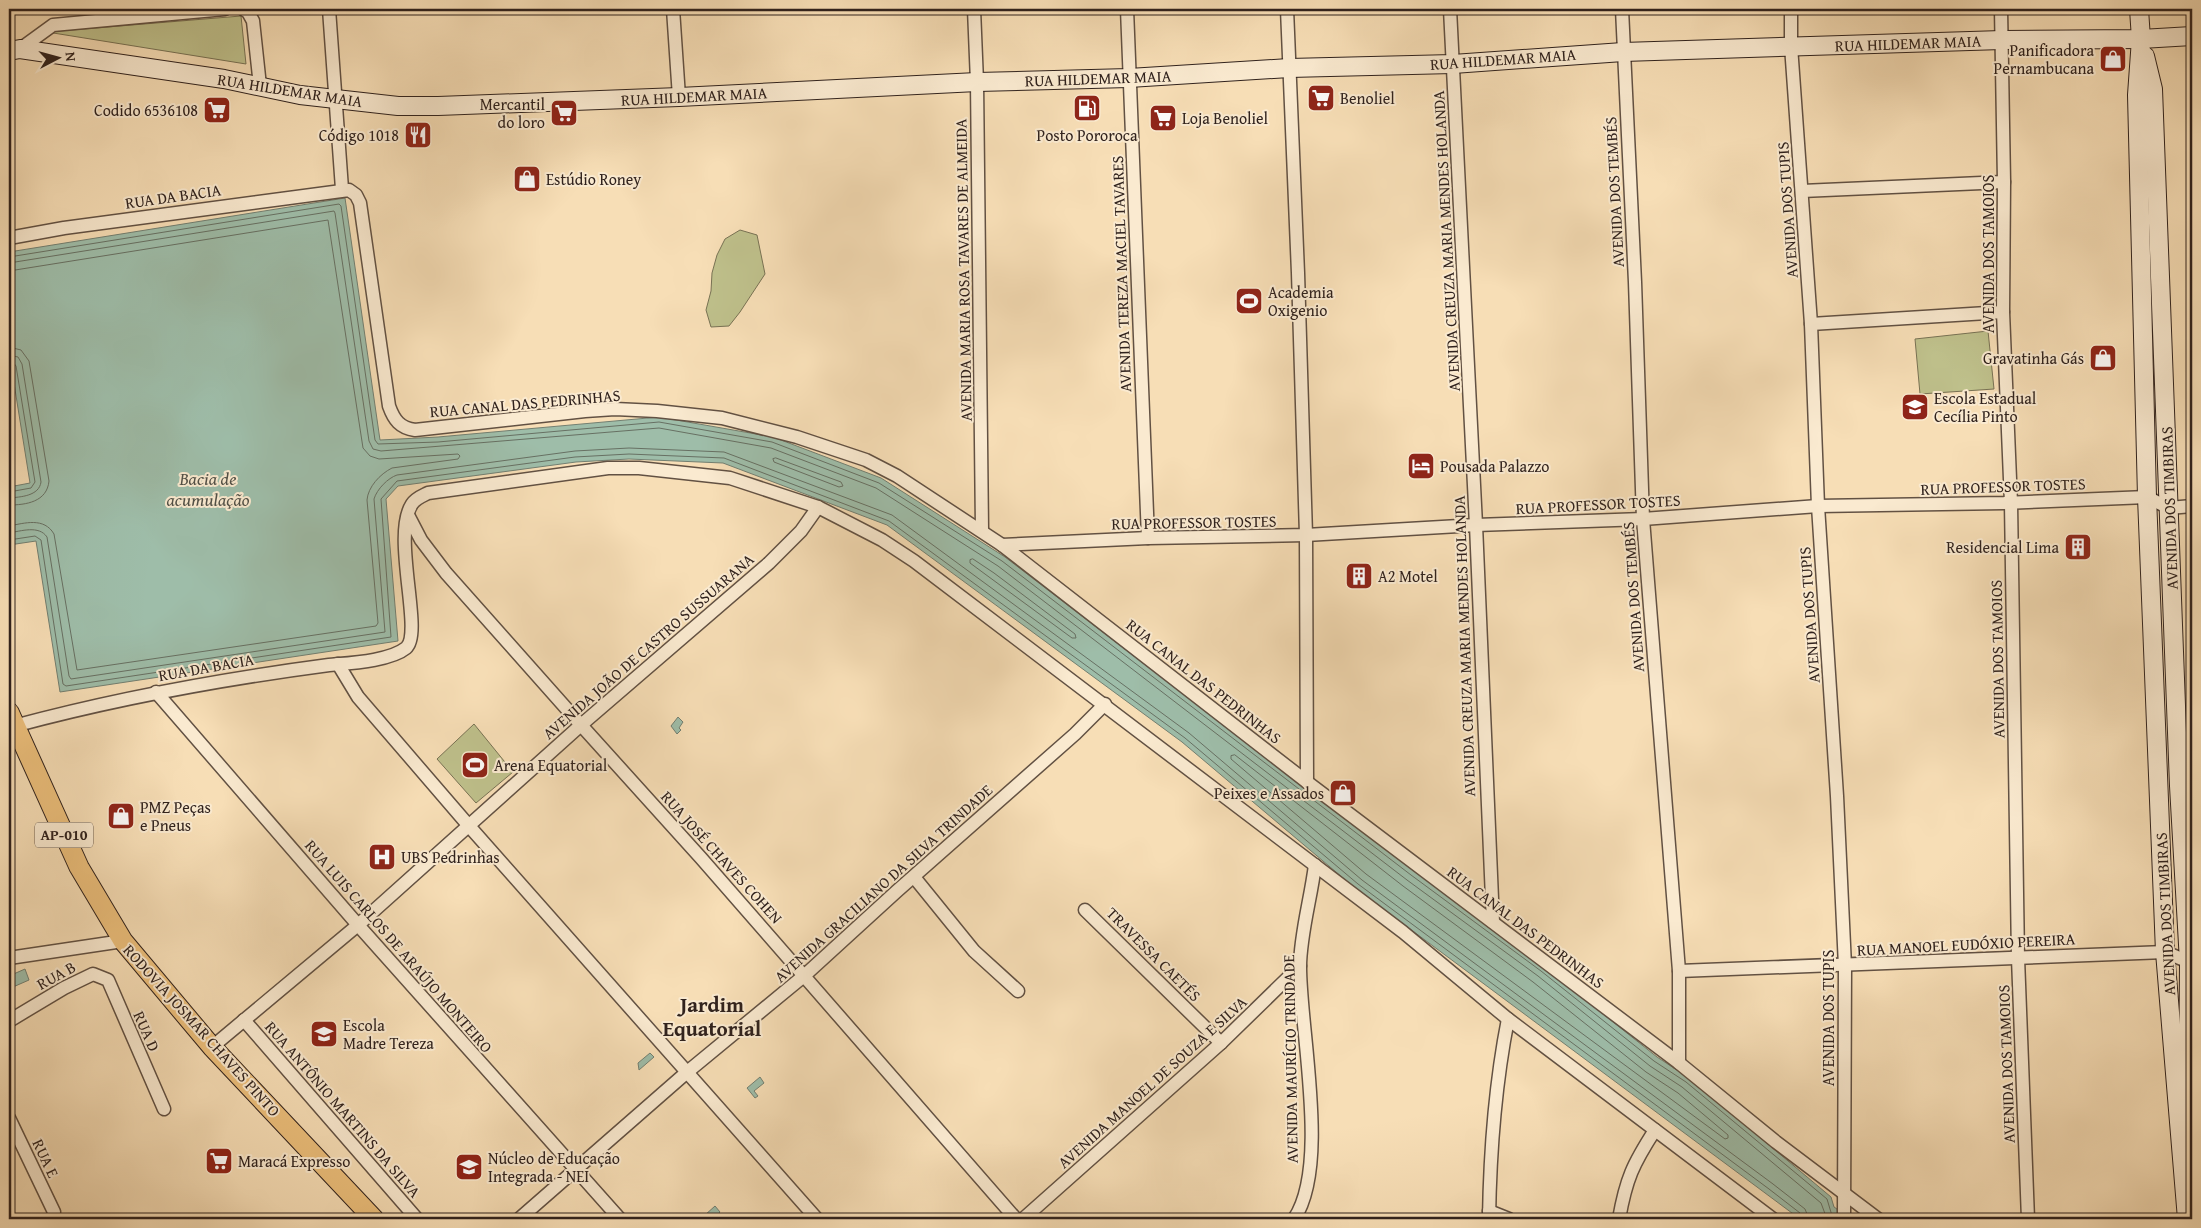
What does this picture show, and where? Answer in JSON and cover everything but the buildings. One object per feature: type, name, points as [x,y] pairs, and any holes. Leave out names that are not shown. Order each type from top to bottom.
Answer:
[{"type":"main road","name":"RODOVIA JOSMAR CHAVES PINTO","points":[[11,719],[79,867],[122,941],[212,1047],[369,1218]]},
{"type":"street","points":[[13,49],[53,25],[225,9]]},
{"type":"street","points":[[243,9],[248,12],[253,21],[260,86]]},
{"type":"street","points":[[329,9],[342,189]]},
{"type":"street","points":[[673,9],[679,97]]},
{"type":"street","name":"AVENIDA MARIA ROSA TAVARES DE ALMEIDA","points":[[974,9],[977,82],[982,530]]},
{"type":"street","name":"AVENIDA TEREZA MACIEL TAVARES","points":[[1127,9],[1148,538]]},
{"type":"street","points":[[1287,9],[1306,536],[1307,782]]},
{"type":"street","name":"AVENIDA CREUZA MARIA MENDES HOLANDA","points":[[1450,9],[1476,525],[1493,922]]},
{"type":"street","name":"AVENIDA DOS TEMBÉS","points":[[1622,9],[1643,519],[1679,971],[1678,1063]]},
{"type":"street","name":"AVENIDA DOS TUPIS","points":[[1791,9],[1811,324],[1818,506],[1837,796],[1845,966],[1844,1219]]},
{"type":"street","name":"AVENIDA DOS TAMOIOS","points":[[2001,9],[2004,182],[2003,312],[2011,503],[2018,958],[2028,1219]]},
{"type":"street","name":"AVENIDA DOS TIMBIRAS","points":[[2139,9],[2141,39],[2137,95],[2147,497],[2165,952],[2188,1219]]},
{"type":"street","name":"RUA HILDEMAR MAIA","points":[[13,49],[260,86],[300,95],[398,106],[438,106],[679,97],[977,82],[1129,78],[1289,68],[1453,64],[1624,52],[2002,40],[2141,39],[2192,36]]},
{"type":"street","name":"AVENIDA DOS TIMBIRAS","points":[[2141,39],[2152,89],[2190,961],[2188,1219]]},
{"type":"street","points":[[1802,191],[2004,182]]},
{"type":"street","name":"RUA CANAL DAS PEDRINHAS","points":[[342,189],[350,190],[360,203],[393,416],[399,424],[415,430],[615,409],[722,418],[797,437],[866,460],[896,476],[982,530],[1002,545],[1307,782],[1678,1063],[1776,1142],[1878,1219]]},
{"type":"street","name":"RUA DA BACIA","points":[[9,238],[64,228],[342,189]]},
{"type":"street","points":[[1811,324],[2003,312]]},
{"type":"street","points":[[408,515],[413,503],[419,497],[437,490],[608,468],[639,468],[730,478],[818,507],[882,540],[914,560],[1105,704],[1403,932],[1508,1019],[1773,1219]]},
{"type":"street","name":"RUA PROFESSOR TOSTES","points":[[1002,545],[1148,538],[1306,536],[1476,525],[1643,519],[1818,506],[2011,503],[2147,497],[2169,508]]},
{"type":"street","points":[[2169,508],[2192,506]]},
{"type":"street","name":"AVENIDA JOÃO DE CASTRO SUSSUARANA","points":[[212,1047],[358,925],[581,725],[790,544],[818,507]]},
{"type":"street","name":"RUA DA BACIA","points":[[11,719],[239,677],[378,658],[406,649],[410,644],[413,627],[406,572],[405,549],[408,515]]},
{"type":"street","name":"RUA JOSÉ CHAVES COHEN","points":[[408,515],[421,540],[446,573],[805,975],[1016,1219]]},
{"type":"street","points":[[338,664],[358,697],[469,826],[817,1219]]},
{"type":"street","name":"RUA LUIS CARLOS DE ARAÚJO MONTEIRO","points":[[156,692],[358,925],[620,1219]]},
{"type":"street","name":"AVENIDA GRACILIANO DA SILVA TRINDADE","points":[[519,1219],[686,1073],[805,975],[1075,734],[1105,704]]},
{"type":"street","name":"AVENIDA MAURÍCIO TRINDADE","points":[[1294,1219],[1304,1197],[1310,1165],[1309,1070],[1300,966],[1315,865]]},
{"type":"street","points":[[914,877],[974,951],[1018,991]]},
{"type":"street","name":"TRAVESSA CAETÉS","points":[[1085,910],[1221,1043]]},
{"type":"street","points":[[9,958],[122,941]]},
{"type":"street","name":"RUA MANOEL EUDÓXIO PEREIRA","points":[[1679,971],[2165,952],[2190,961]]},
{"type":"street","name":"AVENIDA MANOEL DE SOUZA E SILVA","points":[[1023,1219],[1221,1043],[1300,966]]},
{"type":"street","name":"RUA B","points":[[9,1021],[64,988],[93,974]]},
{"type":"street","name":"RUA D","points":[[93,974],[108,980],[164,1109]]},
{"type":"street","points":[[1508,1019],[1499,1065],[1493,1121],[1489,1215],[1509,1219]]},
{"type":"street","name":"RUA ANTÔNIO MARTINS DA SILVA","points":[[244,1020],[416,1219]]},
{"type":"street","name":"RUA E","points":[[9,1118],[53,1216]]},
{"type":"street","points":[[1619,1219],[1623,1195],[1635,1161],[1656,1130]]},
{"type":"green space","points":[[241,16],[246,64],[47,32]]},
{"type":"green space","points":[[740,230],[757,235],[765,274],[729,326],[711,327],[706,310],[717,255],[725,239]]},
{"type":"green space","points":[[1988,331],[1994,389],[1920,394],[1915,339]]},
{"type":"green space","name":"Arena Equatorial","points":[[474,724],[513,772],[476,803],[437,759]]},
{"type":"water","name":"Bacia de acumulação","points":[[345,198],[380,440],[438,437],[659,417],[773,437],[881,478],[1005,557],[1414,871],[1544,967],[1657,1057],[1689,1078],[1831,1197],[1834,1207],[1837,1209],[1838,1219],[1800,1219],[1355,888],[1182,742],[887,525],[723,463],[629,459],[576,462],[398,486],[386,499],[398,641],[60,692],[36,541],[9,545],[9,487],[30,483],[9,352],[9,252]]},
{"type":"water","points":[[678,717],[683,722],[679,728],[681,730],[677,734],[671,726]]},
{"type":"water","points":[[25,969],[29,980],[13,987],[9,976]]},
{"type":"water","points":[[650,1053],[654,1057],[639,1070],[638,1063]]},
{"type":"water","points":[[760,1077],[764,1083],[754,1091],[758,1096],[755,1098],[747,1088]]},
{"type":"water","points":[[715,1206],[720,1212],[713,1219],[709,1219],[705,1215]]},
{"type":"place","name":"Panificadora Pernambucana","points":[[2113,59]]},
{"type":"place","name":"Benoliel","points":[[1321,98]]},
{"type":"place","name":"Posto Pororoca","points":[[1087,108]]},
{"type":"place","name":"Codido 6536108","points":[[217,110]]},
{"type":"place","name":"Mercantil do loro","points":[[564,113]]},
{"type":"place","name":"Loja Benoliel","points":[[1163,118]]},
{"type":"place","name":"Código 1018","points":[[418,135]]},
{"type":"place","name":"Estúdio Roney","points":[[527,179]]},
{"type":"place","name":"Academia Oxigenio","points":[[1249,301]]},
{"type":"place","name":"Gravatinha Gás","points":[[2103,358]]},
{"type":"place","name":"Escola Estadual Cecília Pinto","points":[[1915,407]]},
{"type":"place","name":"Pousada Palazzo","points":[[1421,466]]},
{"type":"place","name":"Residencial Lima","points":[[2078,547]]},
{"type":"place","name":"A2 Motel","points":[[1359,576]]},
{"type":"place","name":"Arena Equatorial","points":[[475,765]]},
{"type":"place","name":"Peixes e Assados","points":[[1343,793]]},
{"type":"place","name":"PMZ Peças e Pneus","points":[[121,816]]},
{"type":"place","name":"UBS Pedrinhas","points":[[382,857]]},
{"type":"place","name":"Escola Madre Tereza","points":[[324,1034]]},
{"type":"place","name":"Maracá Expresso","points":[[219,1161]]},
{"type":"place","name":"Núcleo de Educação Integrada - NEI","points":[[469,1167]]},
{"type":"district","name":"Jardim Equatorial","points":[[712,1017]]}]
